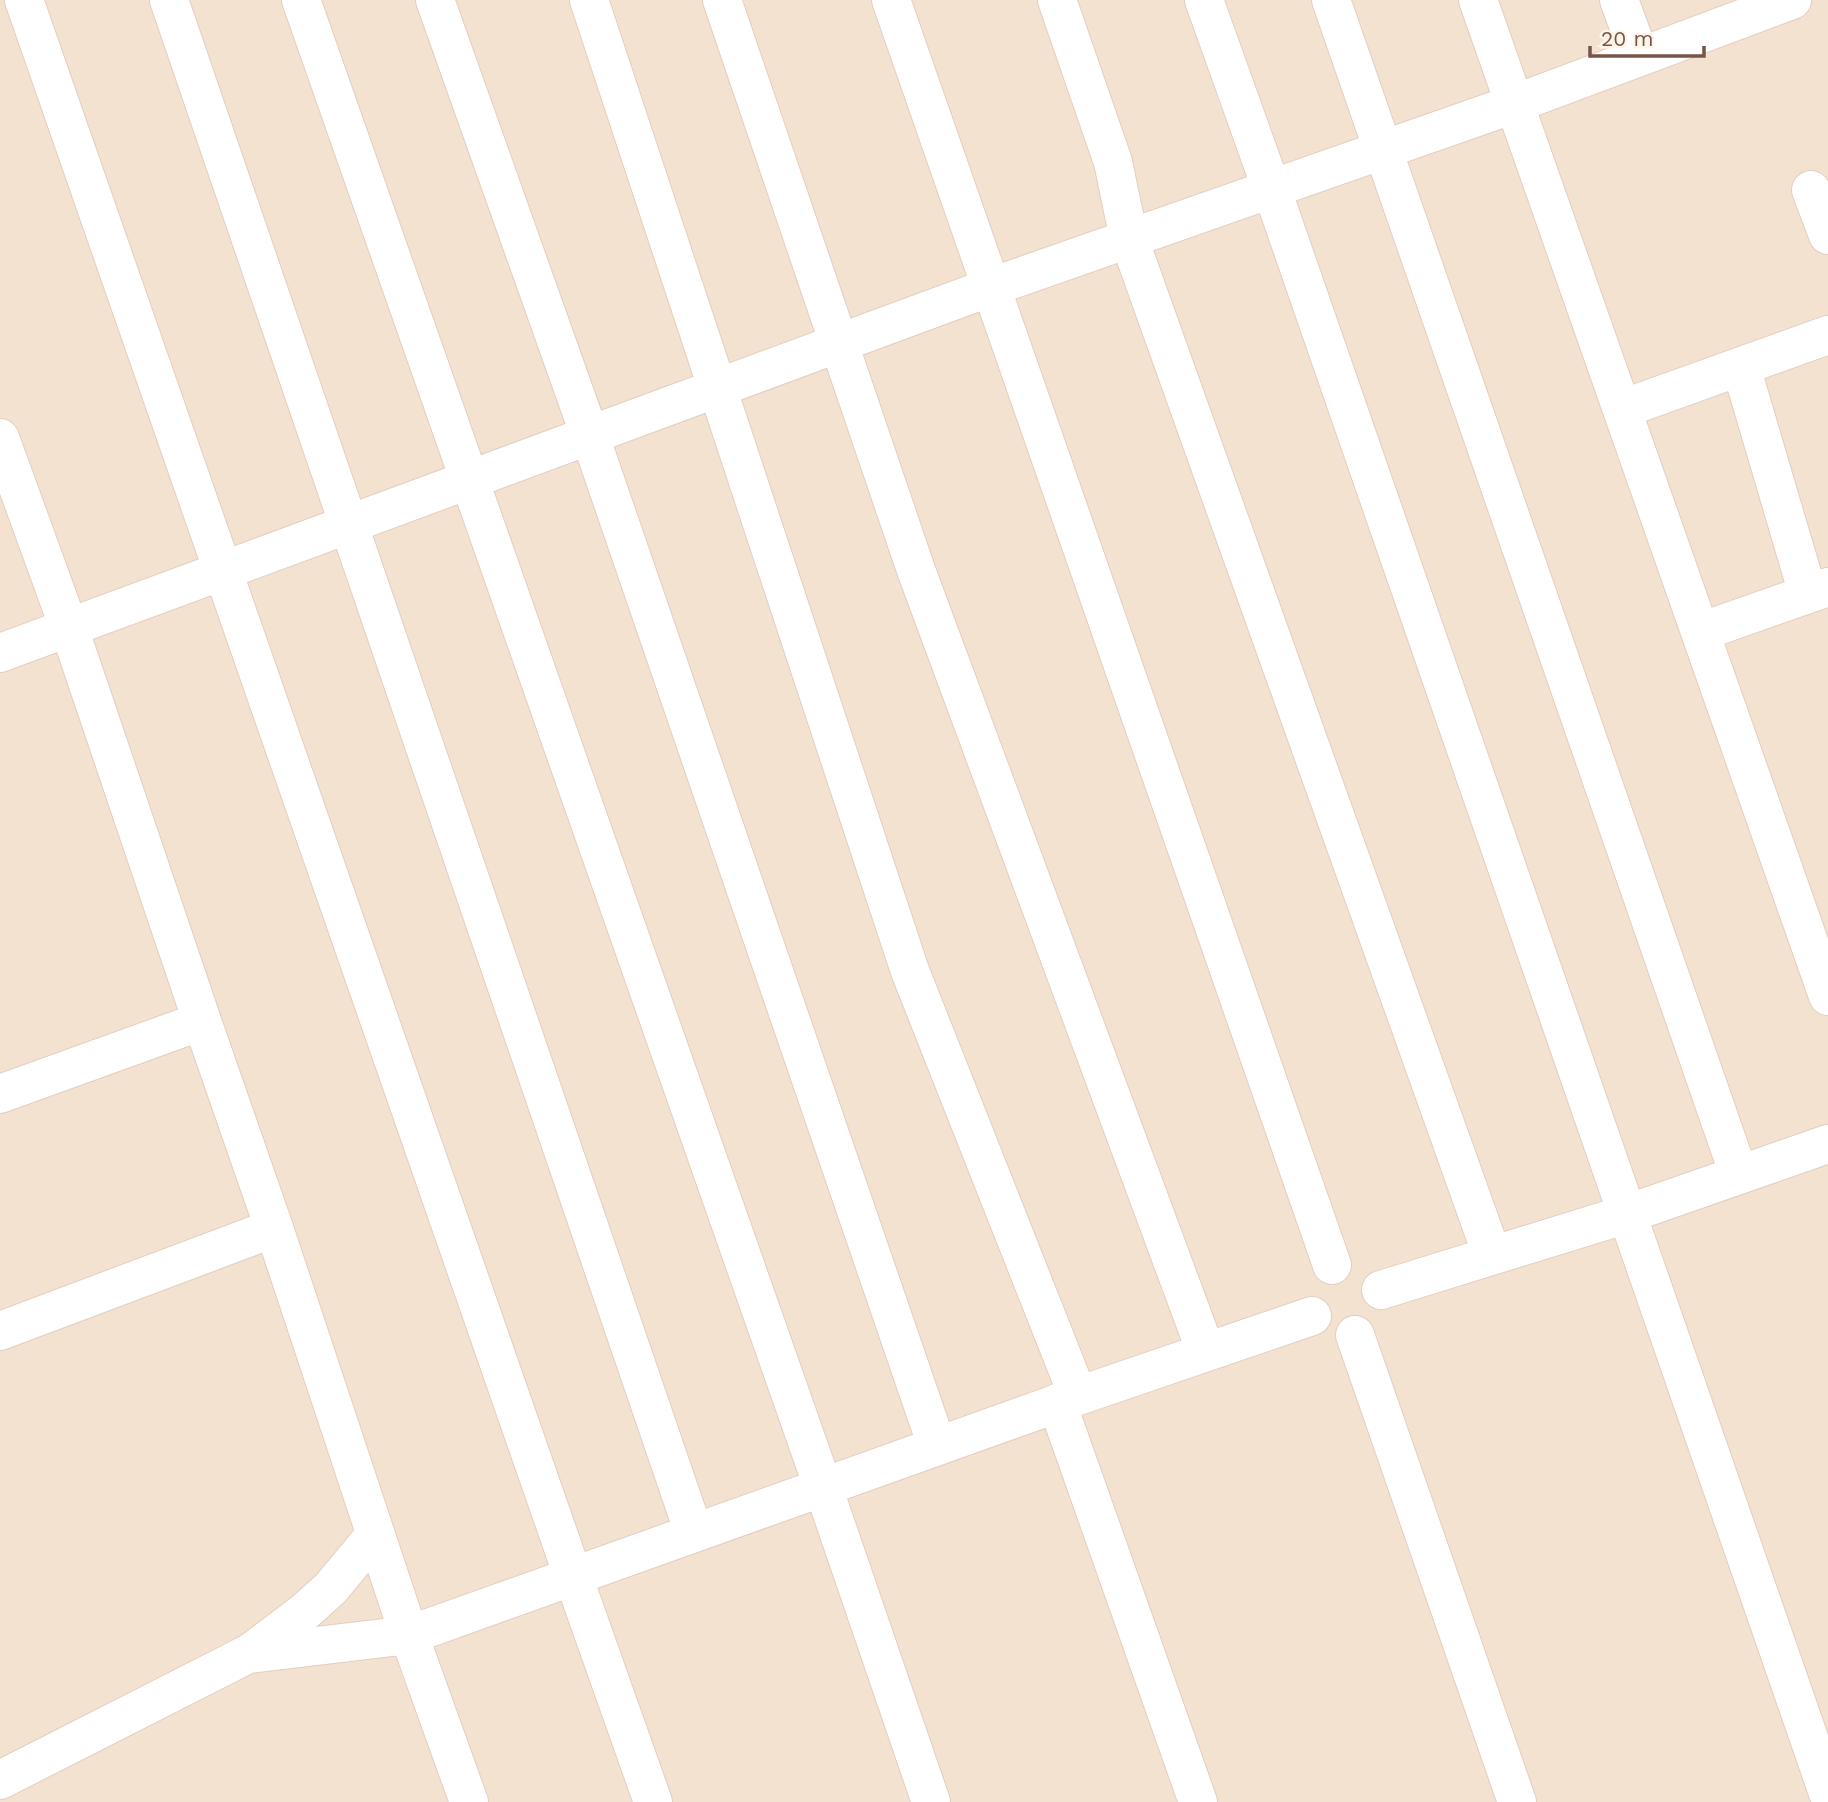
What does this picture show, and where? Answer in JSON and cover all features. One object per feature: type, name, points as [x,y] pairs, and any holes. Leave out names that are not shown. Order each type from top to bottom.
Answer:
[{"type":"street","points":[[24,0],[653,1802]]},
{"type":"street","points":[[169,0],[694,1533]]},
{"type":"street","points":[[301,0],[931,1802]]},
{"type":"street","points":[[435,0],[590,436],[937,1446]]},
{"type":"street","points":[[589,0],[910,971],[1067,1399],[1198,1802]]},
{"type":"street","points":[[722,0],[916,569],[1206,1352]]},
{"type":"street","points":[[891,0],[1332,1265]]},
{"type":"street","points":[[1057,0],[1113,162],[1129,239],[1492,1255]]},
{"type":"street","points":[[1204,0],[1828,1793]]},
{"type":"street","points":[[1331,0],[1739,1175]]},
{"type":"street","points":[[1478,0],[1828,996]]},
{"type":"street","points":[[1619,0],[1640,57]]},
{"type":"street","points":[[0,653],[991,287],[1514,104],[1640,57],[1768,4]]},
{"type":"street","points":[[1811,190],[1828,235]]},
{"type":"street","points":[[1622,409],[1828,335]]},
{"type":"street","points":[[1700,632],[1818,591],[1741,367]]},
{"type":"street","points":[[0,438],[69,628],[274,1228],[409,1635],[469,1802]]},
{"type":"street","points":[[0,1094],[202,1021]]},
{"type":"street","points":[[1381,1290],[1627,1214],[1828,1144]]},
{"type":"street","points":[[0,1331],[274,1228]]},
{"type":"street","points":[[1342,1262],[1363,1267],[1381,1290],[1382,1302],[1374,1322],[1355,1335],[1335,1335],[1312,1316],[1309,1306],[1311,1286],[1316,1277],[1332,1265],[1342,1262]]},
{"type":"street","points":[[248,1654],[409,1635],[1067,1399],[1312,1316]]},
{"type":"street","points":[[1355,1335],[1517,1802]]},
{"type":"street","points":[[0,1780],[248,1654],[330,1589],[375,1535]]},
{"type":"shaded area","points":[[0,0],[1828,0],[1828,1802],[0,1802]]}]
